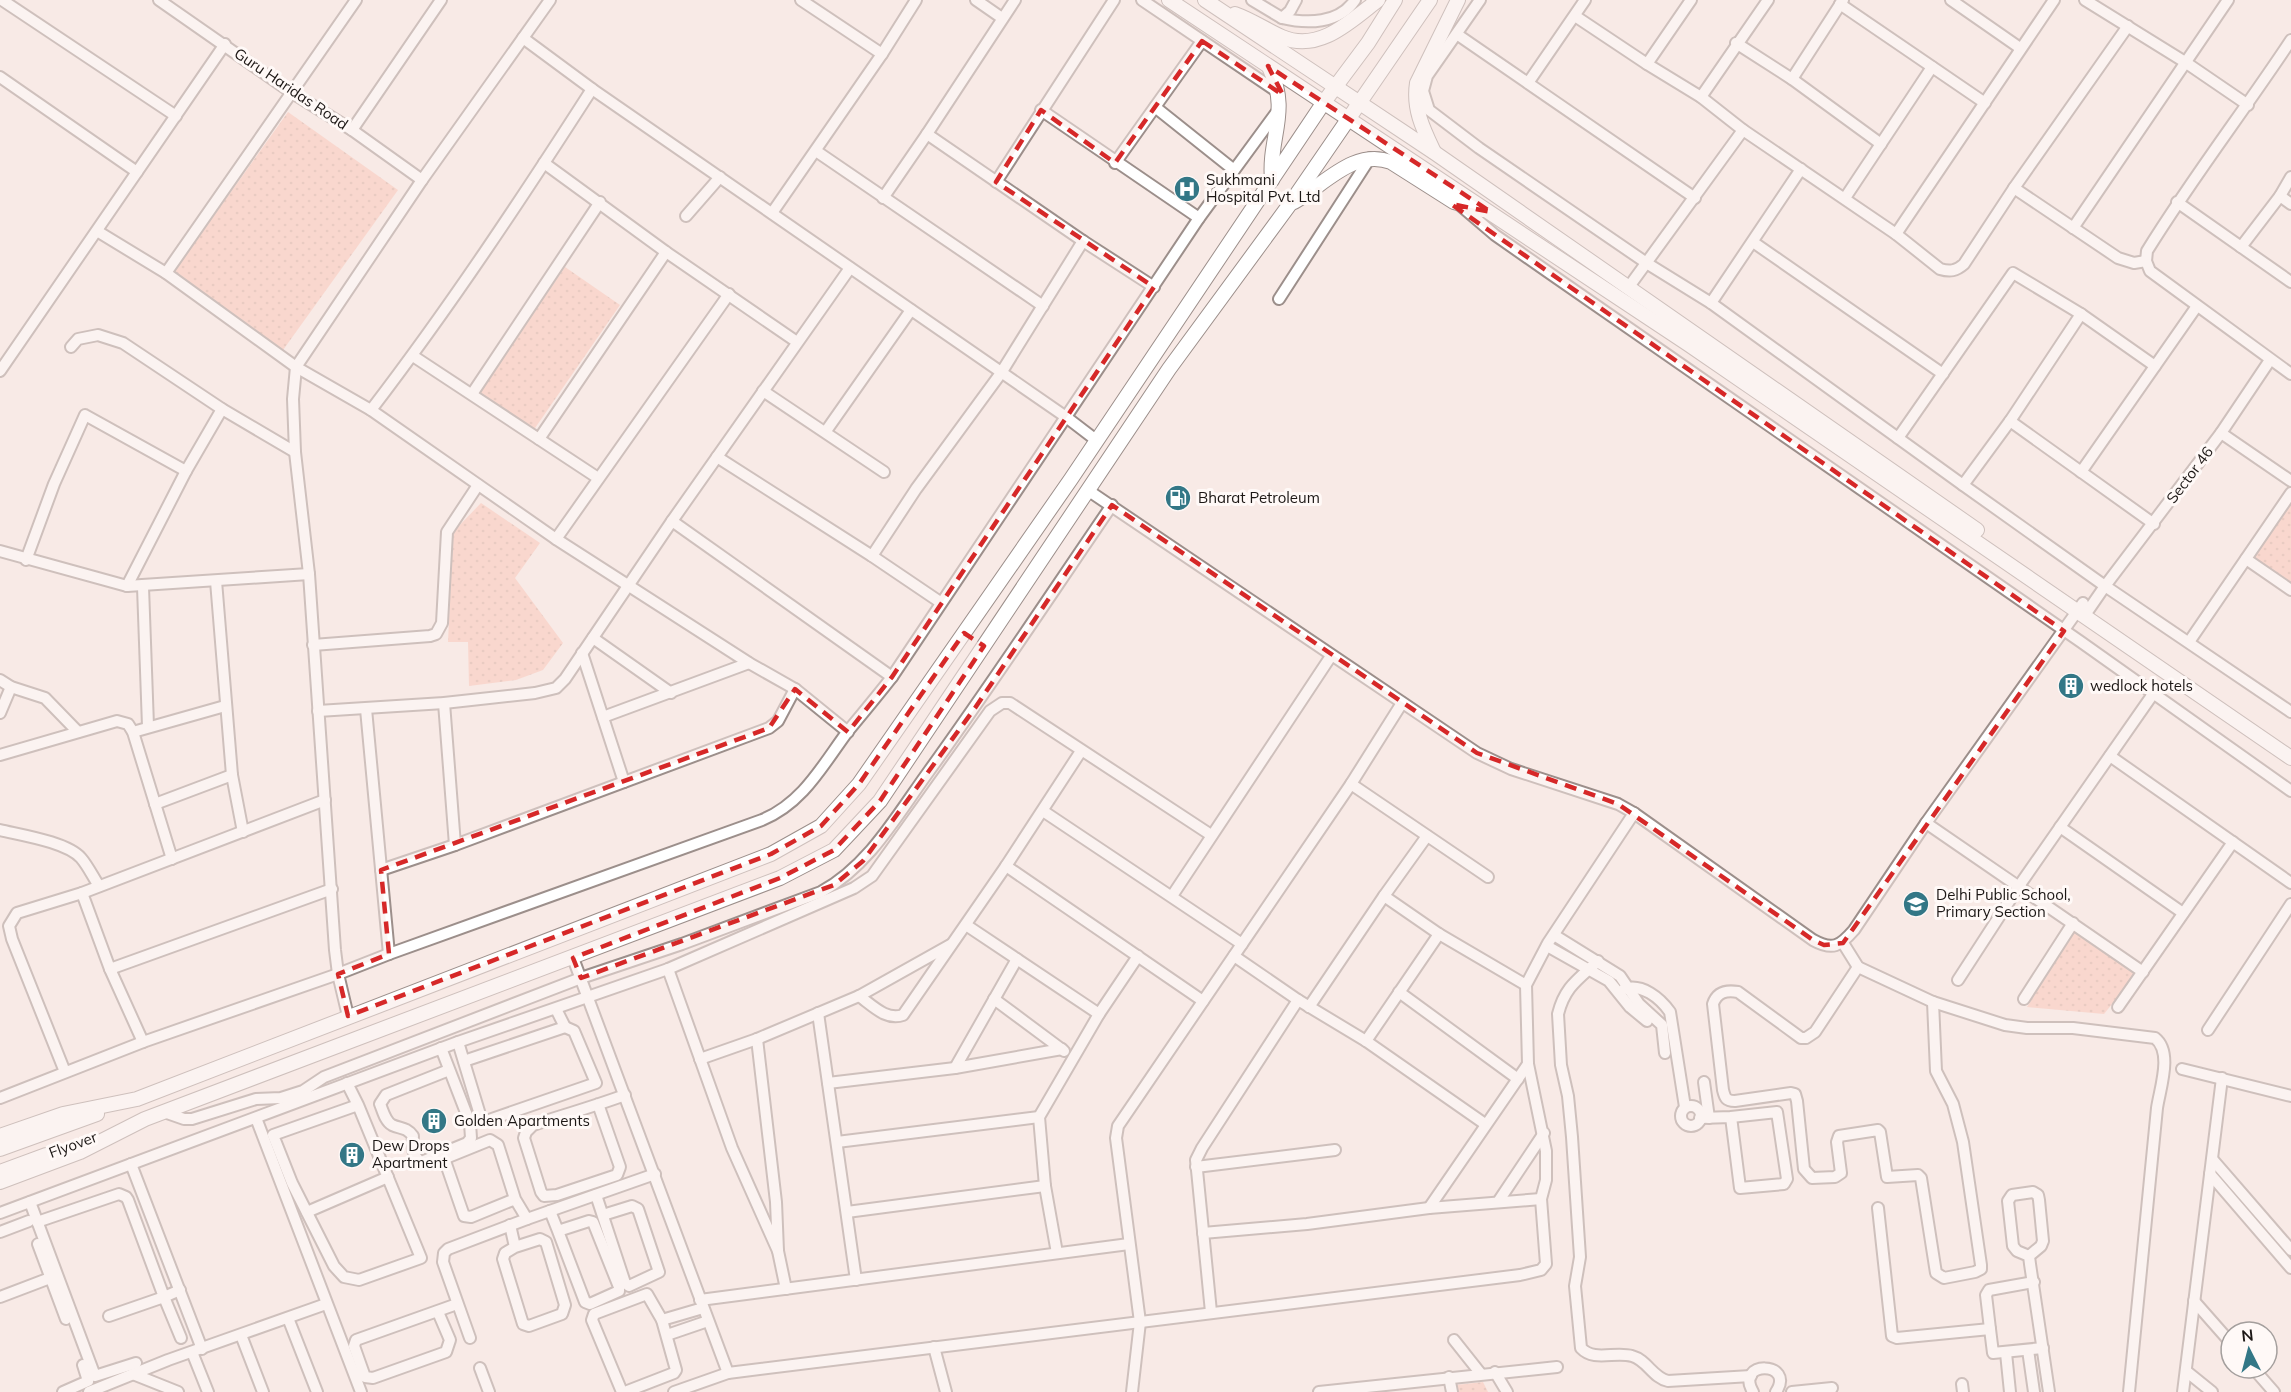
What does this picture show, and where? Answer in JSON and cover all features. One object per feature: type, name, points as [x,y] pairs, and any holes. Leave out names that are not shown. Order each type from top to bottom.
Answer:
[{"type":"main road","points":[[1169,0],[2291,746]]},
{"type":"main road","points":[[1205,0],[1434,153],[1628,288],[2084,609],[2291,758]]},
{"type":"main road","points":[[1224,13],[1251,20],[1282,37],[1313,41],[1341,28],[1378,0]]},
{"type":"main road","points":[[0,1136],[63,1114],[137,1099],[771,854],[821,826],[859,784],[964,633],[1153,358],[1323,102],[1368,43],[1395,0]]},
{"type":"main road","points":[[0,1182],[80,1152],[145,1119],[780,878],[834,850],[880,801],[1169,369],[1290,204],[1430,0]]},
{"type":"main road","points":[[1434,153],[1417,113],[1415,96],[1417,83],[1458,0]]},
{"type":"main road","points":[[1268,66],[1278,92],[1280,108],[1279,124],[1270,164],[1272,180]]},
{"type":"main road","points":[[1290,204],[1317,188],[1338,171],[1361,160],[1378,158],[1390,162],[1461,206],[1491,212]]},
{"type":"main road","points":[[1153,358],[1169,369]]},
{"type":"main road","points":[[1137,381],[1154,392]]},
{"type":"main road","points":[[964,633],[984,646]]},
{"type":"main road","name":"Flyover","points":[[0,1149],[137,1099]]},
{"type":"main road","name":"Flyover","points":[[0,1172],[145,1119]]},
{"type":"street","points":[[2,0],[176,116]]},
{"type":"street","name":"Guru Haridas Road","points":[[159,0],[422,180]]},
{"type":"street","points":[[166,273],[356,0]]},
{"type":"street","points":[[352,130],[441,0]]},
{"type":"street","points":[[348,1016],[338,974],[309,574],[295,452],[293,399],[296,367],[422,180],[550,0]]},
{"type":"street","points":[[801,0],[882,54]]},
{"type":"street","points":[[772,213],[882,54],[916,0]]},
{"type":"street","points":[[976,0],[1002,18]]},
{"type":"street","points":[[883,198],[1015,0]]},
{"type":"street","points":[[996,182],[1114,0]]},
{"type":"street","points":[[1142,0],[1278,92]]},
{"type":"street","points":[[1252,0],[1282,18],[1299,22],[1332,18],[1352,5],[1355,0]]},
{"type":"street","points":[[1282,18],[1290,11],[1296,0]]},
{"type":"street","points":[[1480,0],[1428,76],[1423,91],[1429,110],[1479,148],[1648,264],[1711,303],[2105,586],[2291,712]]},
{"type":"street","points":[[1528,83],[1586,0]]},
{"type":"street","points":[[1647,64],[1691,0]]},
{"type":"street","points":[[1701,97],[1736,43],[1768,0]]},
{"type":"street","points":[[1952,0],[2020,48]]},
{"type":"street","points":[[1896,234],[2054,0]]},
{"type":"street","points":[[2085,0],[2248,105]]},
{"type":"street","points":[[1791,79],[1841,2],[1985,103]]},
{"type":"street","points":[[2073,228],[2185,63],[2223,2]]},
{"type":"street","points":[[1575,16],[1701,97],[1743,130],[1896,234],[1940,269],[1948,271],[1958,269],[1964,264],[2014,188],[2128,27]]},
{"type":"street","points":[[1458,35],[1695,198]]},
{"type":"street","points":[[523,38],[592,89],[1096,440]]},
{"type":"street","points":[[2291,40],[2248,105],[2177,202],[2146,251],[2146,261],[2150,270],[2291,374]]},
{"type":"street","points":[[1115,163],[1202,41]]},
{"type":"street","points":[[1736,43],[1791,79],[1881,144]]},
{"type":"street","points":[[0,371],[225,44]]},
{"type":"street","points":[[1845,198],[1932,68]]},
{"type":"street","points":[[0,77],[137,172]]},
{"type":"street","points":[[371,410],[412,356],[592,89]]},
{"type":"street","points":[[1155,107],[1234,170]]},
{"type":"street","points":[[0,1098],[143,1042],[338,974],[775,814],[792,804],[807,788],[892,677],[1199,218],[1280,108]]},
{"type":"street","points":[[1041,110],[1115,163],[1199,218]]},
{"type":"street","points":[[1628,288],[1648,264],[1743,130]]},
{"type":"street","points":[[927,134],[1154,287]]},
{"type":"street","points":[[816,151],[1043,306]]},
{"type":"street","points":[[1279,299],[1370,158]]},
{"type":"street","points":[[544,163],[666,252],[796,342]]},
{"type":"street","points":[[1711,303],[1801,169]]},
{"type":"street","points":[[686,216],[720,177]]},
{"type":"street","points":[[2241,247],[2280,196],[2291,177]]},
{"type":"street","points":[[2014,188],[2125,261],[2134,263],[2146,261]]},
{"type":"street","points":[[2280,196],[2291,204]]},
{"type":"street","points":[[472,394],[600,202]]},
{"type":"street","points":[[2177,202],[2291,282]]},
{"type":"street","points":[[1461,206],[1495,235],[2291,791]]},
{"type":"street","points":[[97,231],[166,273],[296,367],[371,410],[556,539],[749,663],[795,689],[848,732]]},
{"type":"street","points":[[872,556],[916,489],[1001,373],[1083,241]]},
{"type":"street","points":[[1753,242],[1943,374]]},
{"type":"street","points":[[539,439],[666,252]]},
{"type":"street","points":[[318,711],[444,703],[548,691],[556,688],[565,679],[849,268]]},
{"type":"street","points":[[1898,438],[2013,273],[2081,314],[2155,366]]},
{"type":"street","points":[[556,539],[729,294]]},
{"type":"street","points":[[2081,472],[2197,306]]},
{"type":"street","points":[[826,431],[911,310]]},
{"type":"street","points":[[1963,485],[2010,421],[2081,314]]},
{"type":"street","points":[[70,347],[78,339],[98,335],[115,340],[222,409],[295,452]]},
{"type":"street","points":[[412,356],[598,478]]},
{"type":"street","name":"Sector 46","points":[[1843,943],[2064,631],[2105,586],[2154,524],[2221,433],[2270,360]]},
{"type":"street","points":[[763,390],[884,472]]},
{"type":"street","points":[[127,586],[186,471],[222,409]]},
{"type":"street","points":[[26,560],[54,484],[85,415],[186,471]]},
{"type":"street","points":[[2010,421],[2154,524]]},
{"type":"street","points":[[2221,433],[2291,481]]},
{"type":"street","points":[[717,457],[940,602]]},
{"type":"street","points":[[313,645],[436,634],[442,623],[447,532],[478,485]]},
{"type":"street","points":[[1089,491],[1331,656],[1493,762],[1618,804],[1813,940],[1833,946],[1843,943],[1858,967],[1933,1002],[2005,1025],[2083,1029],[2155,1038],[2161,1042],[2164,1049],[2164,1064],[2157,1108],[2129,1392]]},
{"type":"street","points":[[2189,642],[2291,494]]},
{"type":"street","points":[[0,1213],[256,1118],[324,1077],[581,978],[682,944],[821,892],[849,874],[863,861],[975,708],[1112,505]]},
{"type":"street","points":[[672,521],[892,677]]},
{"type":"street","points":[[0,551],[127,586],[143,587],[309,574]]},
{"type":"street","points":[[2246,559],[2291,590]]},
{"type":"street","points":[[216,581],[232,775],[243,832]]},
{"type":"street","points":[[143,587],[148,726]]},
{"type":"street","points":[[593,638],[671,693]]},
{"type":"street","points":[[582,653],[624,782]]},
{"type":"street","points":[[1172,896],[1331,656]]},
{"type":"street","points":[[603,717],[749,663]]},
{"type":"street","points":[[0,680],[11,687],[45,698],[78,732]]},
{"type":"street","points":[[0,712],[11,687]]},
{"type":"street","points":[[381,870],[455,845],[770,728],[778,721],[795,689]]},
{"type":"street","points":[[1958,980],[2019,885],[2153,694]]},
{"type":"street","points":[[444,703],[455,845]]},
{"type":"street","points":[[164,1112],[187,1120],[256,1099],[283,1102],[347,1083],[668,969],[854,888],[872,876],[990,711],[1002,703],[1010,703],[1211,835]]},
{"type":"street","points":[[1132,1392],[1140,1322],[1116,1132],[1118,1126],[1351,784],[1402,703]]},
{"type":"street","points":[[133,732],[225,706]]},
{"type":"street","points":[[366,709],[389,954]]},
{"type":"street","points":[[0,755],[117,720],[128,724],[133,732],[172,859]]},
{"type":"street","points":[[859,996],[888,1016],[903,1015],[1006,866],[1081,751]]},
{"type":"street","points":[[2110,756],[2291,883]]},
{"type":"street","points":[[155,804],[232,775]]},
{"type":"street","points":[[1351,784],[1488,877]]},
{"type":"street","points":[[65,1072],[12,939],[9,926],[17,913],[82,893],[325,800]]},
{"type":"street","points":[[1043,811],[1242,944]]},
{"type":"street","points":[[674,1392],[728,1373],[1521,1275],[1541,1270],[1546,1264],[1542,1199],[1547,1168],[1544,1133],[1528,1064],[1526,985],[1547,946],[1634,813]]},
{"type":"street","points":[[1926,823],[2143,972]]},
{"type":"street","points":[[2060,827],[2184,913]]},
{"type":"street","points":[[0,830],[57,845],[74,852],[80,857],[99,886]]},
{"type":"street","points":[[1309,1007],[1383,896],[1427,836]]},
{"type":"street","points":[[2118,1006],[2233,842]]},
{"type":"street","points":[[1006,866],[1203,1001]]},
{"type":"street","points":[[110,969],[332,889]]},
{"type":"street","points":[[82,893],[110,969],[143,1042]]},
{"type":"street","points":[[1383,896],[1439,934],[1526,985]]},
{"type":"street","points":[[2208,1030],[2291,904]]},
{"type":"street","points":[[2024,999],[2073,923]]},
{"type":"street","points":[[966,925],[1099,1014]]},
{"type":"street","points":[[1366,1041],[1439,934]]},
{"type":"street","points":[[1547,946],[1609,981],[1630,1007],[1654,1027],[1662,1053],[1662,1025],[1639,1004],[1620,976],[1554,935]]},
{"type":"street","points":[[700,1059],[757,1039],[859,996],[952,944]]},
{"type":"street","points":[[1057,1253],[1046,1186],[1039,1117],[1099,1014],[1138,956]]},
{"type":"street","points":[[1234,956],[1298,1000],[1366,1041],[1485,1124]]},
{"type":"street","points":[[573,958],[728,1373]]},
{"type":"street","points":[[955,1068],[1017,959]]},
{"type":"street","points":[[1598,961],[1580,975],[1570,987],[1558,1014],[1561,1065],[1568,1096],[1572,1137],[1580,1257],[1580,1270],[1575,1286],[1581,1348],[1594,1355],[1625,1354],[1638,1358],[1660,1378],[1668,1382],[1751,1376]]},
{"type":"street","points":[[1858,967],[1815,1032],[1806,1038],[1801,1038],[1738,992],[1728,990],[1715,997],[1713,1004],[1725,1098],[1728,1101],[1735,1101],[1795,1094],[1804,1169],[1805,1173],[1812,1178],[1835,1177],[1841,1173],[1836,1142],[1839,1136],[1880,1132],[1887,1177],[1918,1175],[1921,1178],[1936,1273],[1944,1278],[1975,1272],[1981,1269],[1981,1265],[1963,1142],[1953,1104],[1936,1071],[1933,1002]]},
{"type":"street","points":[[668,969],[732,1148],[778,1251]]},
{"type":"street","points":[[1618,991],[1629,987],[1646,991],[1662,1002],[1670,1012],[1685,1107],[1681,1115],[1685,1124],[1694,1125],[1704,1118],[1778,1113],[1787,1179],[1784,1184],[1740,1188],[1731,1117]]},
{"type":"street","points":[[1400,992],[1518,1079]]},
{"type":"street","points":[[994,999],[1074,1057]]},
{"type":"street","points":[[1211,1312],[1196,1160],[1298,1000]]},
{"type":"street","points":[[458,1042],[481,1118],[486,1121],[594,1085],[597,1081],[574,1031],[565,1027],[556,1009]]},
{"type":"street","points":[[818,1013],[856,1280]]},
{"type":"street","points":[[464,1061],[565,1027]]},
{"type":"street","points":[[757,1039],[776,1202],[778,1251],[786,1289]]},
{"type":"street","points":[[441,1048],[470,1123],[471,1138],[467,1143],[421,1162],[416,1159],[413,1136],[402,1127],[391,1125],[385,1118],[380,1104],[387,1095],[449,1070]]},
{"type":"street","points":[[828,1083],[955,1068],[1062,1049]]},
{"type":"street","points":[[1429,1208],[1528,1064]]},
{"type":"street","points":[[2182,1069],[2286,1095],[2291,1104]]},
{"type":"street","points":[[2183,1392],[2222,1078]]},
{"type":"street","points":[[1704,1082],[1704,1118]]},
{"type":"street","points":[[347,1083],[358,1105],[421,1258],[359,1280],[344,1277],[334,1266],[306,1212],[273,1135],[358,1105]]},
{"type":"street","points":[[598,1104],[620,1172],[557,1195],[544,1196],[524,1138],[526,1132],[533,1125],[625,1095]]},
{"type":"street","points":[[1685,1107],[1695,1107],[1704,1118]]},
{"type":"street","points":[[837,1142],[1039,1117]]},
{"type":"street","points":[[256,1118],[361,1392]]},
{"type":"street","points":[[1498,1202],[1544,1133]]},
{"type":"street","points":[[515,1199],[471,1217],[464,1216],[445,1161],[448,1157],[490,1140],[495,1142],[498,1145],[515,1199],[527,1219]]},
{"type":"street","points":[[1196,1167],[1335,1150]]},
{"type":"street","points":[[2213,1160],[2291,1250]]},
{"type":"street","points":[[131,1164],[180,1290],[208,1392]]},
{"type":"street","points":[[470,1338],[443,1262],[444,1253],[448,1249],[655,1174]]},
{"type":"street","points":[[2210,1174],[2291,1268]]},
{"type":"street","points":[[306,1212],[388,1177]]},
{"type":"street","points":[[847,1212],[1046,1186]]},
{"type":"street","points":[[2033,1192],[2038,1195],[2043,1241],[2041,1246],[2029,1256],[2017,1251],[2013,1246],[2008,1201],[2012,1195],[2033,1192]]},
{"type":"street","points":[[0,1232],[119,1194],[123,1195],[128,1200],[181,1338]]},
{"type":"street","points":[[596,1195],[627,1285],[659,1272],[638,1209],[632,1206],[603,1215]]},
{"type":"street","points":[[1203,1233],[1307,1224],[1429,1208],[1542,1199]]},
{"type":"street","points":[[26,1203],[95,1377],[136,1363]]},
{"type":"street","points":[[1878,1208],[1892,1336],[1897,1338],[1990,1329]]},
{"type":"street","points":[[550,1211],[585,1302],[590,1304],[619,1291],[593,1222],[589,1221],[558,1231]]},
{"type":"street","points":[[33,1221],[50,1278],[88,1381],[63,1392]]},
{"type":"street","points":[[510,1225],[515,1247]]},
{"type":"street","points":[[540,1239],[546,1242],[565,1305],[562,1314],[530,1326],[523,1323],[502,1259],[505,1253],[515,1247],[540,1239]]},
{"type":"street","points":[[662,1320],[702,1304],[786,1289],[1130,1244]]},
{"type":"street","points":[[2029,1256],[2049,1392]]},
{"type":"street","points":[[0,1296],[50,1278]]},
{"type":"street","points":[[2034,1282],[1989,1290],[1986,1295],[1993,1353],[2043,1348]]},
{"type":"street","points":[[109,1316],[180,1290]]},
{"type":"street","points":[[646,1293],[662,1320],[676,1367],[674,1373],[624,1392],[592,1320],[594,1314],[646,1293]]},
{"type":"street","points":[[2194,1301],[2219,1329]]},
{"type":"street","points":[[89,1392],[326,1304]]},
{"type":"street","points":[[438,1312],[450,1340],[446,1352],[373,1378],[365,1377],[354,1346],[356,1340],[457,1304]]},
{"type":"street","points":[[288,1318],[317,1392]]},
{"type":"street","points":[[667,1335],[708,1321]]},
{"type":"street","points":[[241,1335],[263,1392]]},
{"type":"street","points":[[1454,1340],[1481,1374]]},
{"type":"street","points":[[934,1347],[946,1392]]},
{"type":"street","points":[[2028,1350],[2034,1392]]},
{"type":"street","points":[[2006,1353],[2010,1392]]},
{"type":"street","points":[[1320,1392],[1557,1367]]},
{"type":"street","points":[[480,1368],[489,1392]]},
{"type":"street","points":[[1753,1392],[1750,1385],[1751,1376],[1759,1368],[1769,1368],[1777,1374],[1784,1391],[1832,1388]]},
{"type":"street","points":[[2186,1371],[2212,1392]]},
{"type":"street","points":[[1495,1372],[1507,1392]]},
{"type":"street","points":[[133,1374],[178,1392]]},
{"type":"street","points":[[1449,1377],[1452,1392]]},
{"type":"street","points":[[114,1392],[119,1379]]},
{"type":"street","points":[[2264,1380],[2274,1392]]},
{"type":"highlighted area","points":[[1202,41],[1283,95],[1268,66],[1491,212],[1451,204],[2064,631],[1843,943],[1824,945],[1813,940],[1618,804],[1477,753],[1112,505],[975,708],[863,861],[834,885],[581,978],[573,958],[780,878],[834,850],[880,801],[984,646],[964,633],[859,784],[821,826],[771,854],[348,1016],[338,974],[389,954],[381,870],[769,728],[795,689],[848,732],[892,677],[1154,287],[996,182],[1041,110],[1115,163]]},
{"type":"shaded area","points":[[288,112],[398,190],[283,350],[173,273]]},
{"type":"shaded area","points":[[565,267],[620,305],[533,431],[478,393]]},
{"type":"shaded area","points":[[2291,502],[2291,584],[2252,556]]},
{"type":"shaded area","points":[[481,503],[540,543],[515,578],[563,643],[543,670],[516,680],[469,686],[468,642],[448,642],[453,532]]},
{"type":"shaded area","points":[[2076,929],[2138,972],[2104,1014],[2027,1007]]},
{"type":"shaded area","points":[[1483,1382],[1488,1392],[1457,1392],[1456,1385]]},
{"type":"place","name":"Sukhmani Hospital Pvt. Ltd","points":[[1187,189]]},
{"type":"place","name":"Bharat Petroleum","points":[[1178,498]]},
{"type":"place","name":"wedlock hotels","points":[[2071,686]]},
{"type":"place","name":"Delhi Public School, Primary Section","points":[[1916,904]]},
{"type":"place","name":"Golden Apartments","points":[[434,1121]]},
{"type":"place","name":"Dew Drops Apartment","points":[[352,1155]]}]
